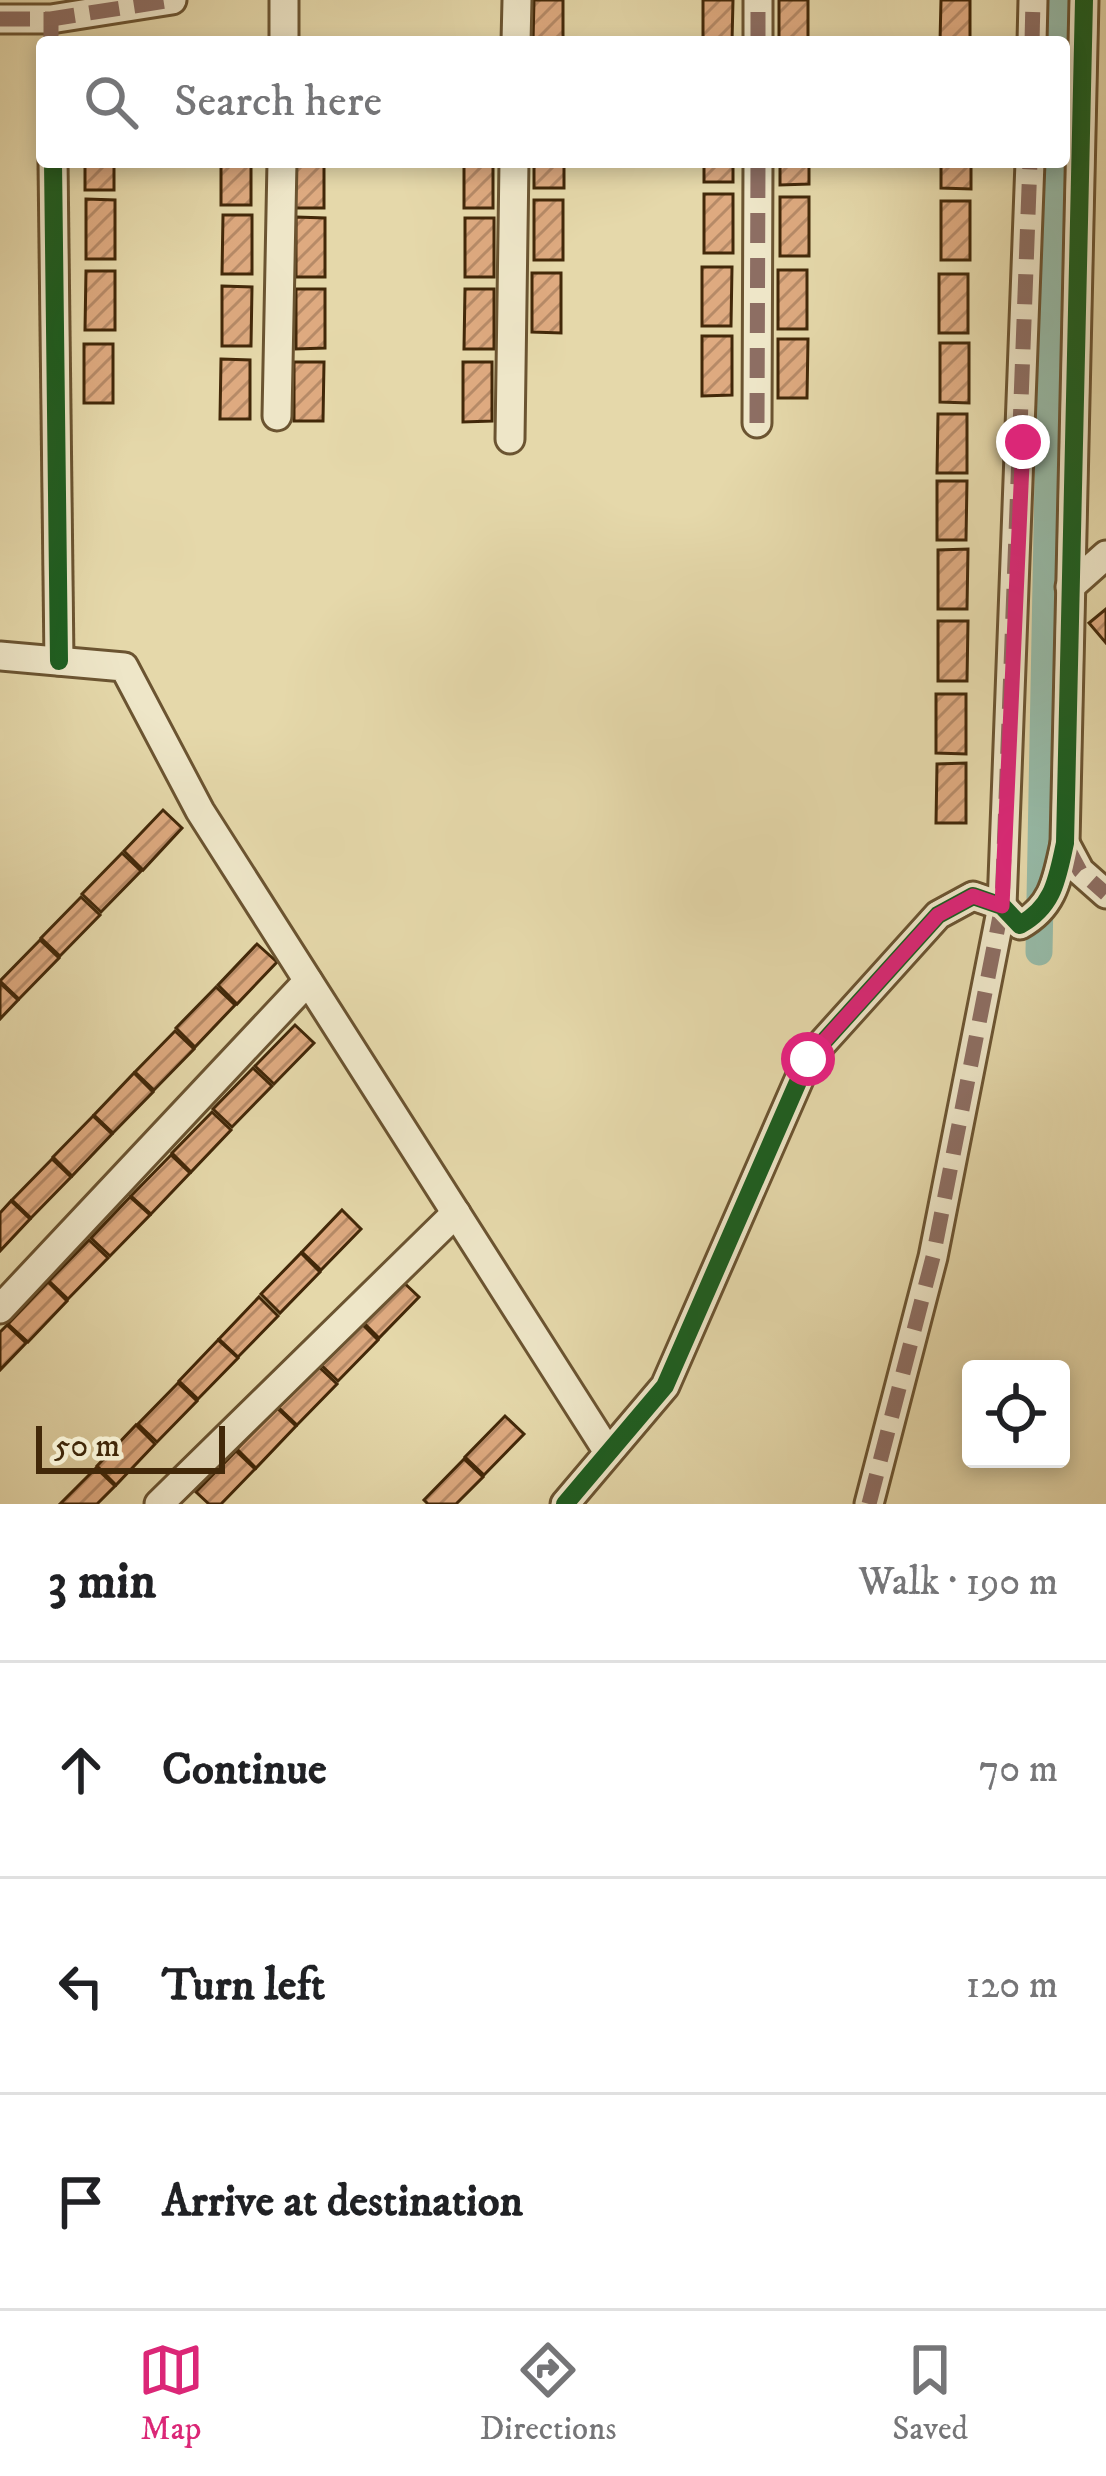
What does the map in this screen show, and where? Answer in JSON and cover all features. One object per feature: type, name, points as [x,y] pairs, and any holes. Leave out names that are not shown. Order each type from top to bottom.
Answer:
[{"type":"street","points":[[0,19],[51,20],[172,0]]},
{"type":"street","points":[[284,0],[284,36]]},
{"type":"street","points":[[516,36],[517,0]]},
{"type":"street","points":[[758,0],[758,36]]},
{"type":"street","points":[[1032,36],[1033,0]]},
{"type":"street","points":[[565,1504],[664,1386],[808,1059],[938,915],[973,896],[1002,906],[1020,925],[1040,914],[1055,890],[1065,843],[1084,0]]},
{"type":"street","points":[[53,168],[59,661]]},
{"type":"street","points":[[278,416],[282,168]]},
{"type":"street","points":[[509,439],[514,168]]},
{"type":"street","points":[[757,423],[758,168]]},
{"type":"street","points":[[869,1504],[933,1256],[1002,906],[1030,168]]},
{"type":"street","points":[[1070,587],[1106,555]]},
{"type":"street","points":[[0,656],[124,667],[200,811],[608,1452]]},
{"type":"street","points":[[1065,843],[1080,871],[1106,894]]},
{"type":"street","points":[[0,1309],[308,981]]},
{"type":"street","points":[[159,1504],[456,1213]]},
{"type":"building","points":[[534,0],[563,0],[563,36],[533,36]]},
{"type":"building","points":[[703,0],[733,0],[732,36],[703,36]]},
{"type":"building","points":[[779,0],[808,0],[808,36],[779,36]]},
{"type":"building","points":[[941,0],[970,0],[970,36],[940,36]]},
{"type":"building","points":[[85,168],[114,168],[114,190],[85,190]]},
{"type":"building","points":[[221,168],[251,168],[251,205],[221,205]]},
{"type":"building","points":[[295,168],[324,168],[324,208],[295,208]]},
{"type":"building","points":[[464,168],[493,168],[493,208],[464,208]]},
{"type":"building","points":[[534,168],[564,168],[564,188],[534,188]]},
{"type":"building","points":[[704,168],[733,168],[733,182],[704,182]]},
{"type":"building","points":[[780,168],[809,168],[809,184],[780,185]]},
{"type":"building","points":[[941,168],[971,168],[971,189],[941,188]]},
{"type":"building","points":[[704,194],[733,194],[733,253],[704,253]]},
{"type":"building","points":[[780,197],[809,197],[809,256],[780,256]]},
{"type":"building","points":[[86,199],[115,200],[115,259],[86,259]]},
{"type":"building","points":[[534,200],[563,200],[563,260],[534,260]]},
{"type":"building","points":[[941,201],[970,201],[970,260],[941,260]]},
{"type":"building","points":[[223,215],[252,215],[252,274],[222,274]]},
{"type":"building","points":[[296,217],[325,218],[325,277],[296,277]]},
{"type":"building","points":[[465,218],[494,218],[494,277],[465,277]]},
{"type":"building","points":[[702,267],[732,267],[731,326],[702,326]]},
{"type":"building","points":[[778,270],[807,270],[807,329],[778,329]]},
{"type":"building","points":[[86,271],[115,271],[115,330],[85,330]]},
{"type":"building","points":[[532,273],[561,273],[561,333],[532,332]]},
{"type":"building","points":[[939,274],[968,274],[968,333],[939,333]]},
{"type":"building","points":[[222,286],[252,287],[251,346],[222,346]]},
{"type":"building","points":[[296,289],[325,289],[325,348],[296,349]]},
{"type":"building","points":[[465,289],[494,289],[494,349],[464,349]]},
{"type":"building","points":[[702,336],[732,336],[732,395],[702,396]]},
{"type":"building","points":[[778,339],[808,339],[807,398],[778,398]]},
{"type":"building","points":[[940,343],[969,343],[969,403],[940,402]]},
{"type":"building","points":[[84,344],[113,344],[113,403],[84,403]]},
{"type":"building","points":[[221,359],[250,360],[250,419],[220,419]]},
{"type":"building","points":[[294,362],[324,362],[323,421],[294,421]]},
{"type":"building","points":[[463,362],[492,362],[492,421],[463,422]]},
{"type":"building","points":[[938,414],[967,414],[967,473],[937,473]]},
{"type":"building","points":[[937,481],[967,481],[966,540],[937,540]]},
{"type":"building","points":[[968,549],[967,609],[938,609],[938,550]]},
{"type":"building","points":[[1106,609],[1106,643],[1089,623]]},
{"type":"building","points":[[938,621],[968,621],[967,681],[938,681]]},
{"type":"building","points":[[936,694],[966,694],[966,754],[936,753]]},
{"type":"building","points":[[966,763],[966,823],[936,823],[937,764]]},
{"type":"building","points":[[163,810],[182,828],[143,870],[124,851]]},
{"type":"building","points":[[122,853],[141,871],[101,912],[82,894]]},
{"type":"building","points":[[81,897],[100,915],[60,956],[41,938]]},
{"type":"building","points":[[40,940],[59,958],[19,999],[0,981]]},
{"type":"building","points":[[257,944],[277,962],[237,1004],[218,985]]},
{"type":"building","points":[[0,983],[18,1000],[0,1019]]},
{"type":"building","points":[[216,987],[235,1005],[195,1047],[176,1028]]},
{"type":"building","points":[[295,1025],[314,1043],[274,1084],[255,1066]]},
{"type":"building","points":[[175,1031],[194,1049],[154,1090],[135,1072]]},
{"type":"building","points":[[253,1068],[272,1086],[232,1127],[213,1109]]},
{"type":"building","points":[[134,1073],[153,1092],[113,1133],[94,1115]]},
{"type":"building","points":[[212,1112],[231,1130],[191,1172],[172,1153]]},
{"type":"building","points":[[93,1116],[112,1134],[72,1176],[53,1157]]},
{"type":"building","points":[[171,1155],[190,1173],[151,1214],[131,1196]]},
{"type":"building","points":[[52,1159],[71,1177],[31,1218],[12,1200]]},
{"type":"building","points":[[130,1197],[150,1215],[110,1256],[91,1238]]},
{"type":"building","points":[[11,1201],[30,1219],[0,1251],[0,1213]]},
{"type":"building","points":[[342,1210],[361,1229],[321,1270],[302,1252]]},
{"type":"building","points":[[89,1240],[108,1258],[68,1299],[49,1281]]},
{"type":"building","points":[[301,1253],[320,1272],[280,1313],[261,1294]]},
{"type":"building","points":[[400,1279],[419,1297],[379,1338],[361,1320]]},
{"type":"building","points":[[48,1282],[67,1301],[28,1342],[8,1324]]},
{"type":"building","points":[[259,1297],[278,1316],[238,1357],[219,1339]]},
{"type":"building","points":[[359,1321],[378,1340],[338,1381],[319,1363]]},
{"type":"building","points":[[7,1325],[26,1343],[0,1370],[0,1332]]},
{"type":"building","points":[[218,1340],[238,1358],[198,1399],[179,1381]]},
{"type":"building","points":[[317,1365],[337,1384],[297,1425],[278,1407]]},
{"type":"building","points":[[178,1383],[197,1401],[157,1442],[138,1424]]},
{"type":"building","points":[[277,1408],[296,1426],[256,1468],[237,1449]]},
{"type":"building","points":[[505,1416],[524,1434],[484,1475],[465,1457]]},
{"type":"building","points":[[136,1425],[155,1444],[116,1485],[97,1466]]},
{"type":"building","points":[[236,1451],[255,1469],[221,1504],[209,1504],[196,1492]]},
{"type":"building","points":[[464,1459],[483,1477],[456,1504],[428,1504],[424,1500]]},
{"type":"building","points":[[96,1468],[115,1486],[97,1504],[60,1504]]},
{"type":"waterway","points":[[1055,0],[1055,36]]},
{"type":"waterway","points":[[1039,952],[1054,168]]},
{"type":"marked path","points":[[51,0],[51,36]]},
{"type":"marked path","points":[[0,19],[51,19],[172,0]]},
{"type":"marked path","points":[[758,0],[758,36]]},
{"type":"marked path","points":[[1032,36],[1033,0]]},
{"type":"marked path","points":[[757,423],[758,168]]},
{"type":"marked path","points":[[869,1504],[933,1257],[1002,906],[1030,168]]},
{"type":"marked path","points":[[1066,845],[1080,871],[1106,894]]},
{"type":"cycle path","points":[[565,1504],[665,1386],[808,1059],[938,915],[973,896],[1002,906],[1020,925],[1040,909],[1056,880],[1065,843],[1084,0]]},
{"type":"cycle path","points":[[53,168],[59,661]]},
{"type":"route","points":[[808,1059],[869,986],[938,915],[973,896],[1002,906],[1023,442]]}]
